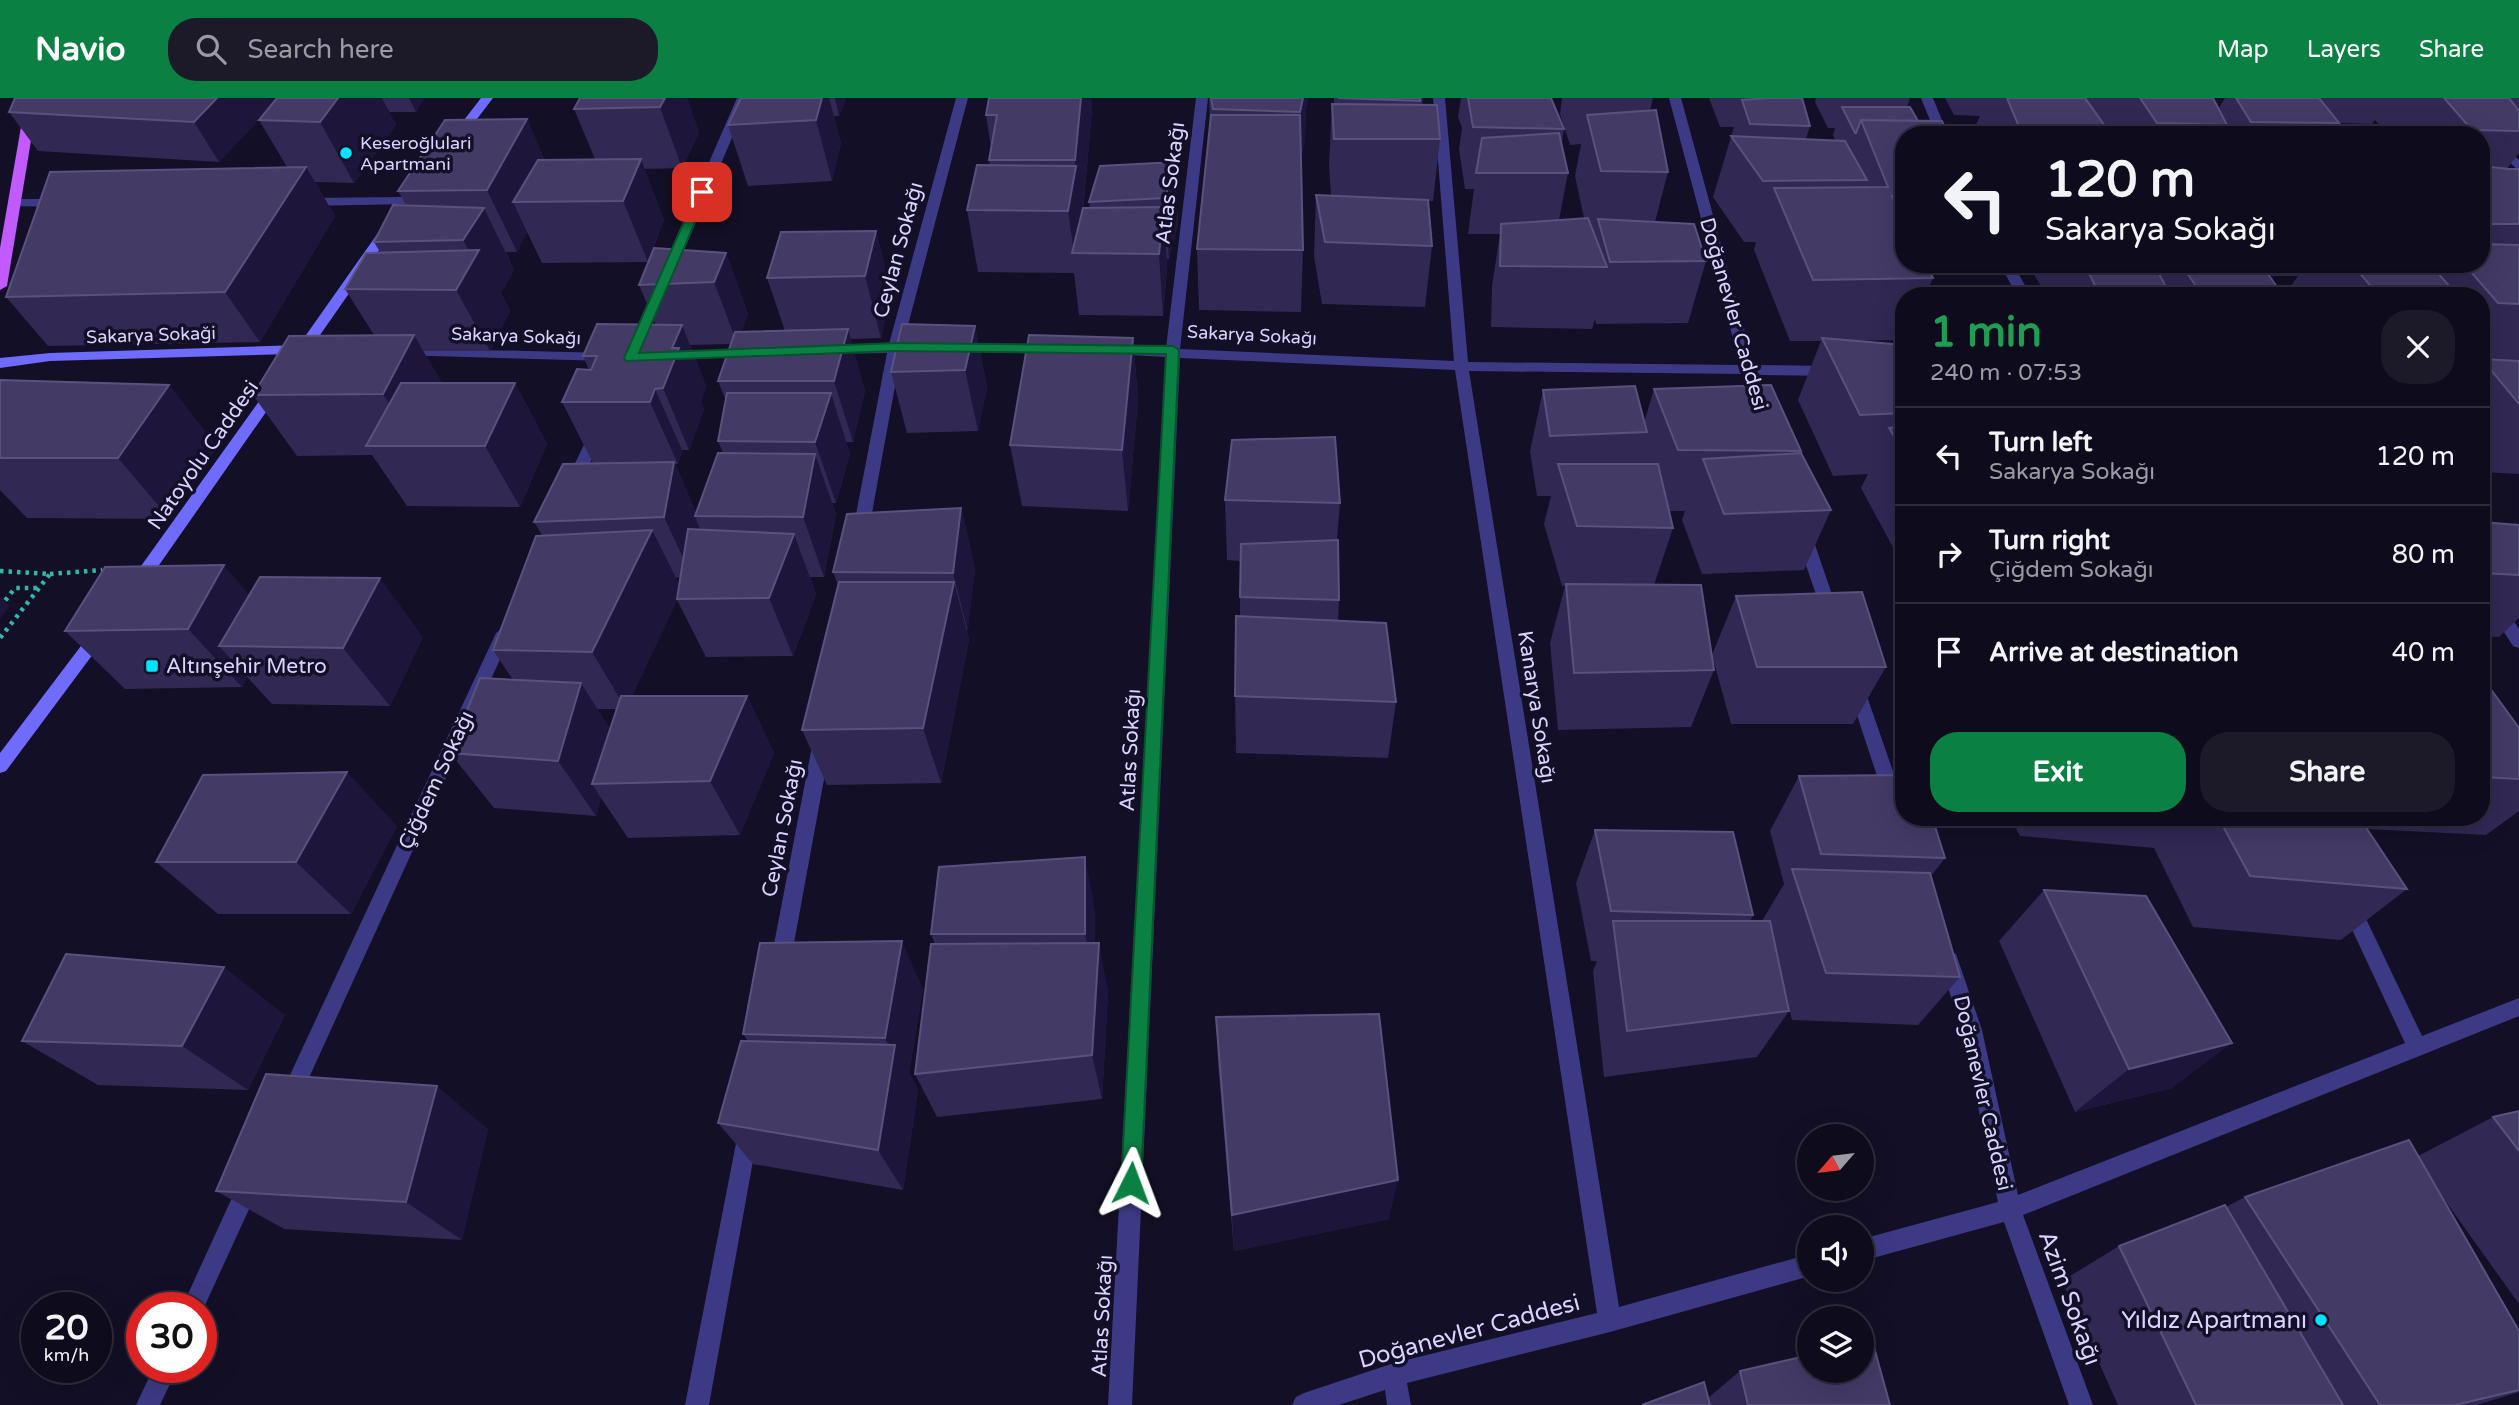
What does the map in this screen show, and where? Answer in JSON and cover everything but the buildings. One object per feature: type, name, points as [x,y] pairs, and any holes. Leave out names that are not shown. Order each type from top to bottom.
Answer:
[{"type":"main road","points":[[0,286],[32,98]]},
{"type":"main road","points":[[447,150],[487,98]]},
{"type":"main road","name":"Natoyolu Caddesi","points":[[125,599],[310,349],[412,196]]},
{"type":"main road","name":"Sakarya Sokaği","points":[[0,363],[50,357],[310,349]]},
{"type":"main road","points":[[0,766],[109,622]]},
{"type":"street","points":[[638,357],[743,98]]},
{"type":"street","name":"Ceylan Sokağı","points":[[857,554],[895,347],[962,98]]},
{"type":"street","name":"Atlas Sokağı","points":[[1120,1405],[1173,350],[1202,98]]},
{"type":"street","name":"Kanarya Sokağı","points":[[1439,98],[1461,366],[1610,1321]]},
{"type":"street","name":"Doğanevler Caddesi","points":[[1675,98],[1757,398]]},
{"type":"street","points":[[1927,98],[1938,126]]},
{"type":"street","points":[[2491,137],[2519,167]]},
{"type":"street","points":[[285,202],[412,196]]},
{"type":"street","points":[[14,203],[82,203]]},
{"type":"street","points":[[812,351],[895,347],[1062,349]]},
{"type":"street","name":"Sakarya Sokağı","points":[[1090,349],[1173,350],[1461,366],[1852,371]]},
{"type":"street","name":"Sakarya Sokağı","points":[[385,351],[638,357],[770,352]]},
{"type":"street","points":[[567,497],[607,409]]},
{"type":"street","points":[[1797,516],[1838,635]]},
{"type":"street","points":[[2490,598],[2519,642]]},
{"type":"street","name":"Çiğdem Sokağı","points":[[281,1117],[514,611]]},
{"type":"street","points":[[1851,674],[1895,802]]},
{"type":"street","name":"Ceylan Sokağı","points":[[777,979],[826,718]]},
{"type":"street","points":[[2342,890],[2418,1048]]},
{"type":"street","name":"Doğanevler Caddesi","points":[[1941,938],[1972,1030],[2010,1209]]},
{"type":"street","name":"Doğanevler Caddesi","points":[[1874,1247],[2010,1209],[2519,1007]]},
{"type":"street","points":[[697,1405],[751,1116]]},
{"type":"street","points":[[200,1292],[258,1168]]},
{"type":"street","name":"Azim Sokağı","points":[[2010,1209],[2081,1405]]},
{"type":"street","name":"Doğanevler Caddesi","points":[[1304,1405],[1394,1376],[1610,1321],[1797,1269]]},
{"type":"street","points":[[1394,1376],[1399,1405]]},
{"type":"street","points":[[148,1405],[158,1383]]},
{"type":"path","points":[[0,571],[50,573],[0,638]]},
{"type":"path","points":[[0,607],[15,587],[39,588]]},
{"type":"place","name":"Keseroğlulari Apartmani","points":[[346,153]]},
{"type":"place","name":"Altınşehir Metro","points":[[152,666]]},
{"type":"place","name":"Yıldız Apartmanı","points":[[2321,1320]]},
{"type":"route","points":[[702,192],[631,358],[895,347],[1173,350],[1131,1183]]}]
